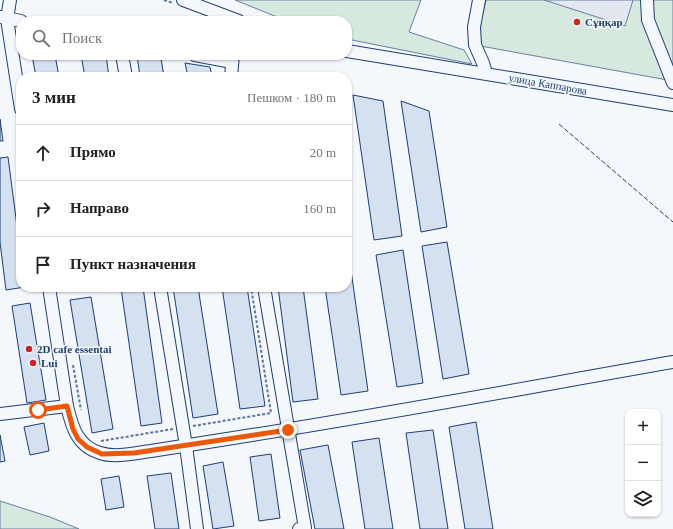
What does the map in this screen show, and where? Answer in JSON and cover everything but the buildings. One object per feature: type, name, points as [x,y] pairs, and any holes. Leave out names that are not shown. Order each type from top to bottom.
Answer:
[{"type":"street","points":[[10,0],[3,18],[16,84]]},
{"type":"street","points":[[183,0],[226,16]]},
{"type":"street","points":[[479,0],[474,26],[474,45],[484,63],[486,73]]},
{"type":"street","points":[[647,0],[648,20],[673,83]]},
{"type":"street","points":[[3,18],[16,20]]},
{"type":"street","name":"улица Каппарова","points":[[352,52],[673,105]]},
{"type":"street","points":[[123,60],[125,72]]},
{"type":"street","points":[[232,72],[233,60]]},
{"type":"street","points":[[50,292],[67,406],[73,429],[78,439],[87,447],[102,454],[134,453],[288,430],[673,362]]},
{"type":"street","points":[[161,292],[186,446],[197,529]]},
{"type":"street","points":[[265,292],[303,529]]},
{"type":"street","points":[[0,414],[67,406]]},
{"type":"shaded area","points":[[235,0],[421,0],[409,32],[464,50],[472,64],[352,40],[352,16],[275,16]]},
{"type":"shaded area","name":"Сұңқар","points":[[486,0],[673,0],[673,81],[475,45]]},
{"type":"shaded area","points":[[544,0],[633,0],[625,26]]},
{"type":"shaded area","points":[[0,501],[50,517],[79,529],[0,529]]},
{"type":"fence","points":[[559,124],[673,222]]},
{"type":"place","name":"Сұңқар","points":[[577,22]]},
{"type":"place","name":"2D cafe essentai","points":[[29,349]]},
{"type":"place","name":"Lui","points":[[33,363]]},
{"type":"route","points":[[38,410],[67,406],[73,429],[78,439],[93,451],[102,454],[116,455],[134,453],[288,430]]}]
